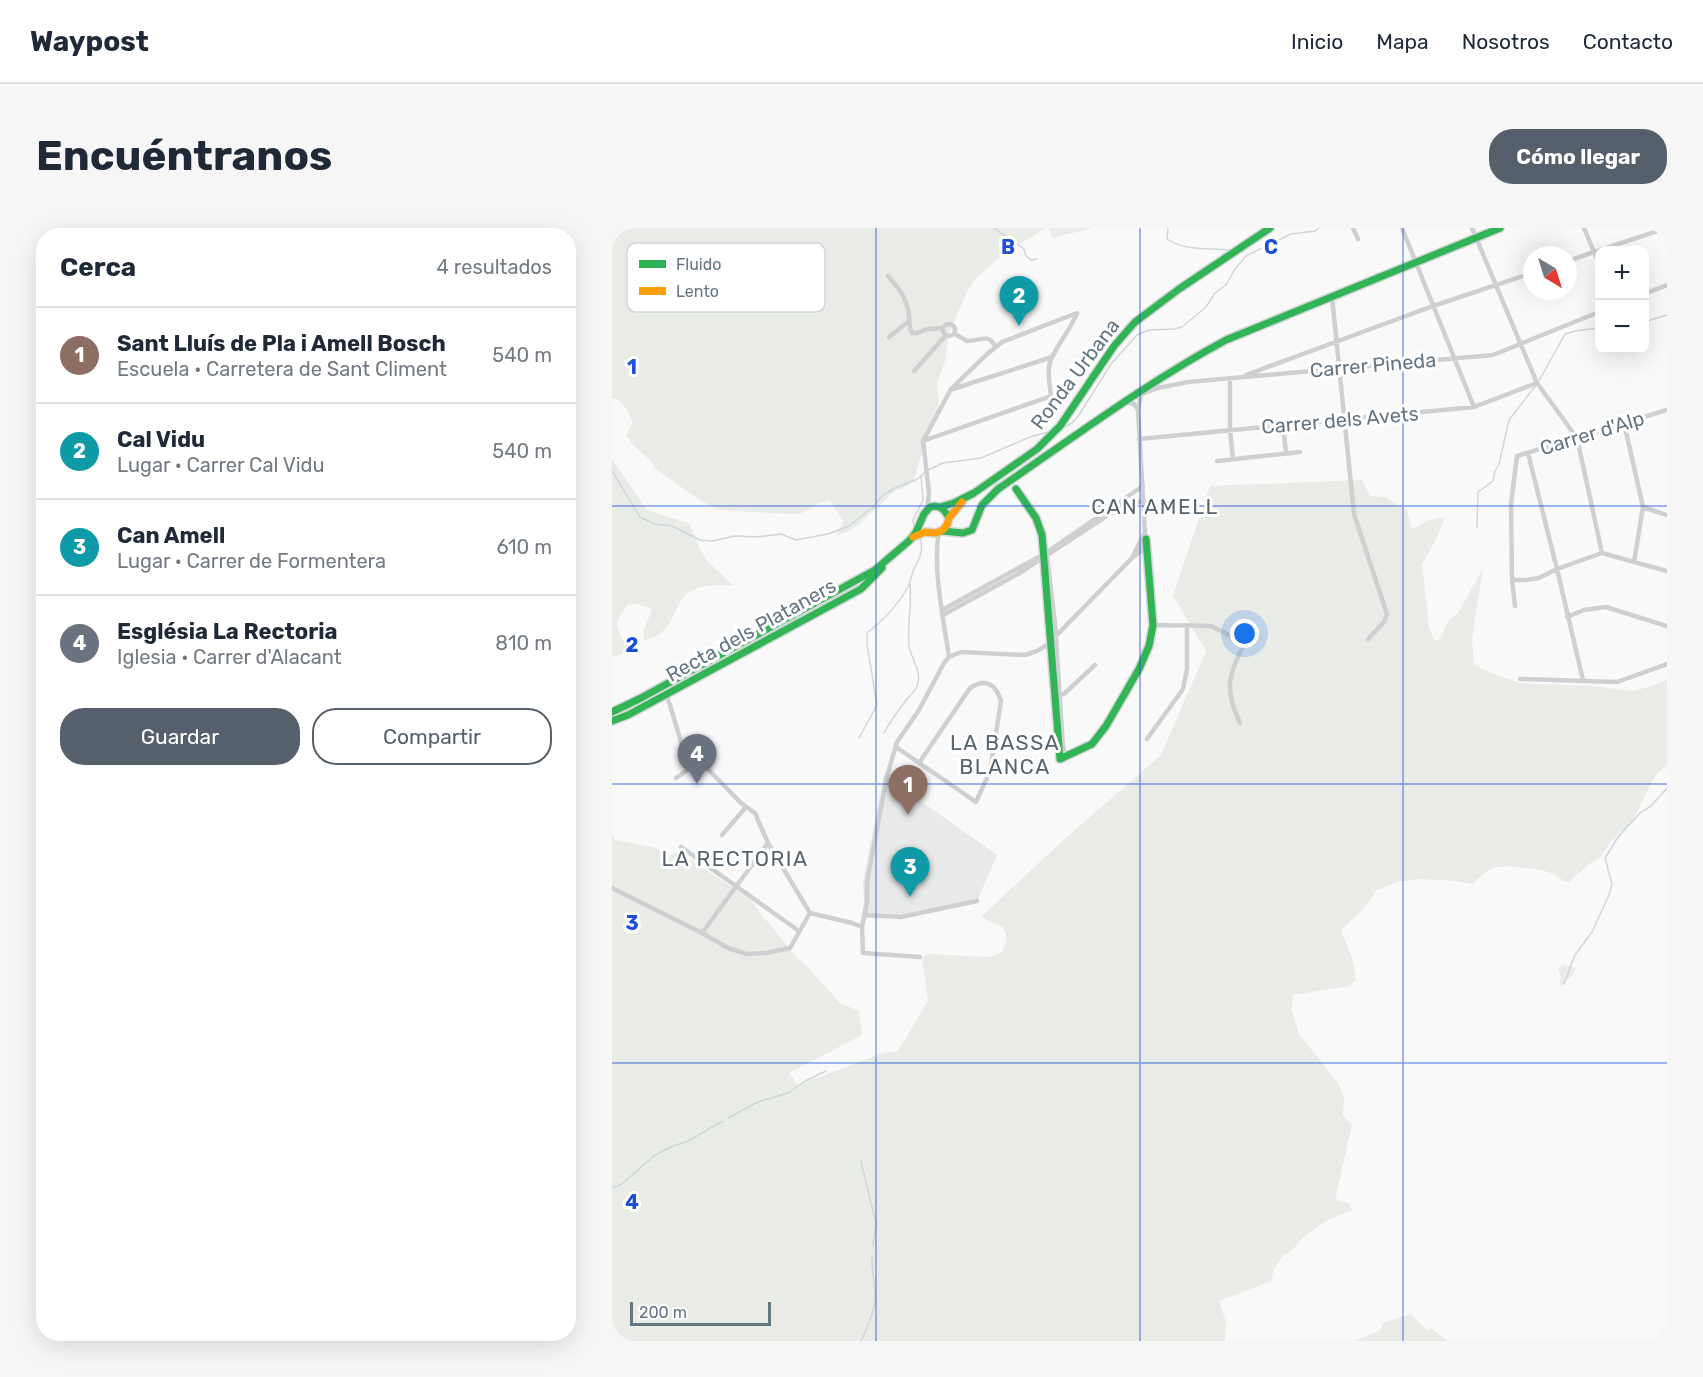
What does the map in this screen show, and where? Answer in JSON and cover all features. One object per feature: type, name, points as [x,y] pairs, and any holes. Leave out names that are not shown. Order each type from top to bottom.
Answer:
[{"type":"street","name":"Ronda Urbana","points":[[913,537],[927,509],[955,504],[966,498],[1021,462],[1052,436],[1118,340],[1134,323],[1172,294],[1270,228]]},
{"type":"street","points":[[1353,228],[1358,239]]},
{"type":"street","points":[[1402,228],[1474,407]]},
{"type":"street","points":[[1472,228],[1537,382],[1577,438],[1602,553]]},
{"type":"street","points":[[922,520],[924,527],[936,532],[963,533],[972,530],[982,505],[998,489],[1202,353],[1226,340],[1500,228]]},
{"type":"street","points":[[1584,228],[1595,246]]},
{"type":"street","points":[[1613,246],[1667,228]]},
{"type":"street","points":[[1577,258],[1595,252]]},
{"type":"street","points":[[888,276],[904,296],[909,312],[910,330],[914,333],[927,328],[943,328],[945,324],[952,324],[956,328],[955,334]]},
{"type":"street","points":[[1238,378],[1433,306],[1523,276]]},
{"type":"street","points":[[1649,292],[1667,285]]},
{"type":"street","points":[[1332,297],[1354,514],[1387,614],[1384,622],[1368,639]]},
{"type":"street","points":[[923,441],[1051,396],[1049,368],[1052,357],[1077,313],[995,346],[951,389],[923,441],[929,494],[927,509]]},
{"type":"street","name":"Carrer Pineda","points":[[1127,402],[1168,385],[1188,382],[1493,355],[1595,314]]},
{"type":"street","points":[[889,337],[909,321]]},
{"type":"street","points":[[943,328],[946,335]]},
{"type":"street","points":[[946,335],[955,334],[968,341],[988,338],[995,346]]},
{"type":"street","points":[[914,372],[946,335]]},
{"type":"street","points":[[951,389],[1052,357]]},
{"type":"street","points":[[1230,379],[1230,430],[1233,459]]},
{"type":"street","name":"Carrer dels Avets","points":[[1139,439],[1474,407],[1537,382]]},
{"type":"street","points":[[1016,489],[1036,518],[1042,535],[1063,758],[1092,744],[1106,726],[1139,669],[1149,646],[1153,625],[1146,561],[1142,550],[1144,501],[1138,410],[1142,395]]},
{"type":"street","points":[[1127,402],[1134,404],[1138,410]]},
{"type":"street","name":"Carrer d'Alp","points":[[1512,580],[1511,504],[1517,456],[1667,410]]},
{"type":"street","points":[[1624,423],[1643,507],[1634,562]]},
{"type":"street","points":[[1283,425],[1287,453]]},
{"type":"street","points":[[1216,461],[1300,452]]},
{"type":"street","points":[[1528,453],[1583,680]]},
{"type":"street","points":[[1045,554],[1143,486]]},
{"type":"street","points":[[929,494],[939,507],[946,511],[948,521],[957,532]]},
{"type":"street","name":"Ronda Urbana","points":[[612,712],[875,570],[913,537],[920,533],[936,532],[966,498]]},
{"type":"street","points":[[943,613],[1125,504],[1144,501]]},
{"type":"street","points":[[1643,507],[1667,515]]},
{"type":"street","points":[[936,532],[937,566],[949,657]]},
{"type":"street","points":[[920,957],[863,953],[862,927],[867,903],[867,882],[885,785],[896,747],[949,657],[961,652],[1025,655],[1037,651],[1047,645],[1142,550]]},
{"type":"street","name":"Recta dels Plataners","points":[[612,721],[666,695],[861,589],[896,553]]},
{"type":"street","points":[[1515,606],[1512,580],[1539,578],[1602,553],[1667,571]]},
{"type":"street","points":[[1134,557],[1146,561]]},
{"type":"street","points":[[1567,617],[1584,610],[1605,607],[1667,626]]},
{"type":"street","points":[[1153,625],[1212,626],[1245,643],[1229,678],[1230,695],[1240,723]]},
{"type":"street","points":[[1147,739],[1183,689],[1187,669],[1187,625]]},
{"type":"street","points":[[1520,679],[1617,682],[1667,664]]},
{"type":"street","points":[[1057,697],[1064,694],[1095,666]]},
{"type":"street","points":[[896,747],[919,764],[976,802],[990,771],[1001,701],[998,691],[990,684],[981,682],[970,688],[919,764]]},
{"type":"street","points":[[666,695],[689,769]]},
{"type":"street","points":[[676,778],[696,765],[707,768],[755,813],[768,843],[810,913],[852,922],[862,927]]},
{"type":"street","points":[[722,835],[747,807]]},
{"type":"street","points":[[702,933],[768,843]]},
{"type":"street","points":[[681,847],[799,931]]},
{"type":"street","points":[[612,896],[613,889],[728,948],[747,954],[790,948],[810,913]]},
{"type":"street","points":[[864,915],[901,917],[977,901]]},
{"type":"shaded area","points":[[612,228],[1046,228],[1006,252],[977,277],[967,291],[948,337],[945,361],[937,384],[939,402],[937,416],[921,455],[914,480],[895,491],[849,531],[837,535],[843,521],[830,501],[820,502],[799,514],[719,510],[698,499],[656,469],[651,461],[632,444],[626,435],[633,422],[626,408],[617,399],[612,399]]},
{"type":"shaded area","points":[[1049,228],[1093,228],[1052,238]]},
{"type":"shaded area","points":[[612,459],[647,510],[690,524],[700,550],[708,562],[733,585],[706,586],[691,591],[682,599],[664,630],[657,636],[643,641],[652,609],[638,604],[628,605],[619,617],[617,626],[629,648],[620,655],[612,657]]},
{"type":"shaded area","points":[[1362,480],[1370,496],[1385,497],[1407,510],[1411,527],[1415,528],[1429,520],[1445,517],[1422,564],[1429,628],[1435,641],[1440,639],[1449,620],[1458,613],[1483,569],[1472,639],[1474,665],[1519,683],[1590,686],[1633,691],[1667,680],[1667,766],[1657,773],[1631,823],[1611,841],[1600,858],[1589,864],[1569,882],[1542,870],[1502,866],[1491,869],[1473,884],[1422,879],[1397,882],[1376,890],[1364,907],[1341,930],[1352,958],[1356,979],[1350,986],[1293,995],[1292,1011],[1299,1034],[1338,1083],[1344,1097],[1343,1116],[1352,1125],[1336,1195],[1337,1201],[1349,1203],[1352,1210],[1328,1220],[1303,1237],[1274,1268],[1271,1281],[1219,1301],[1226,1322],[1225,1341],[612,1341],[612,833],[615,840],[656,848],[667,857],[681,850],[685,856],[750,899],[797,958],[840,1003],[859,1011],[862,1035],[789,1073],[798,1085],[883,1053],[898,1051],[928,1001],[922,960],[926,954],[991,957],[1002,952],[1007,939],[1004,928],[981,917],[1059,844],[1161,755],[1206,651],[1173,596],[1210,486]]},
{"type":"shaded area","points":[[884,775],[997,855],[977,901],[901,917],[862,915],[863,881]]},
{"type":"shaded area","points":[[1563,964],[1576,969],[1570,978],[1559,986],[1561,977],[1558,969]]},
{"type":"shaded area","points":[[1411,1314],[1427,1330],[1432,1329],[1448,1341],[1354,1341],[1381,1330],[1382,1323]]},
{"type":"waterway","points":[[994,228],[1024,249],[1026,256],[1031,260],[1037,259]]},
{"type":"waterway","points":[[1168,228],[1167,239],[1181,246],[1229,250]]},
{"type":"waterway","points":[[1061,429],[1072,423],[1079,415],[1111,364],[1137,335],[1149,330],[1182,327],[1206,307],[1215,293],[1226,285],[1246,256],[1291,234],[1315,231],[1319,228]]},
{"type":"waterway","points":[[1649,320],[1667,315]]},
{"type":"waterway","points":[[1539,381],[1565,334],[1595,328]]},
{"type":"waterway","points":[[1477,527],[1478,492],[1493,481],[1509,420],[1536,385]]},
{"type":"waterway","points":[[928,470],[943,463],[981,458],[1030,437],[1051,431]]},
{"type":"waterway","points":[[612,471],[640,517],[654,524],[672,526],[700,540],[713,541],[735,536],[757,537],[781,534],[796,540],[828,534],[849,526],[873,507],[882,496],[916,480],[924,473]]},
{"type":"waterway","points":[[914,526],[913,520],[923,500],[921,476]]},
{"type":"waterway","points":[[859,738],[877,705],[867,633],[890,612],[908,587],[921,554],[920,538]]},
{"type":"waterway","points":[[884,733],[917,686],[919,676],[909,646],[910,584]]},
{"type":"waterway","points":[[1564,984],[1575,955],[1592,932],[1609,895],[1612,884],[1605,858],[1618,837],[1667,788]]},
{"type":"waterway","points":[[728,1118],[758,1102],[788,1093],[805,1081],[826,1071]]},
{"type":"waterway","points":[[612,1188],[622,1184],[655,1155],[688,1141],[723,1121]]},
{"type":"waterway","points":[[861,1161],[876,1224],[873,1246]]},
{"type":"waterway","points":[[861,1341],[871,1318],[875,1300],[872,1255]]},
{"type":"traffic: fast","points":[[940,507],[974,493],[1037,449],[1060,426],[1114,346],[1135,322],[1179,289],[1270,228]]},
{"type":"traffic: fast","points":[[942,531],[963,533],[972,530],[982,505],[998,489],[1138,393],[1226,340],[1500,228]]},
{"type":"traffic: fast","points":[[1016,489],[1036,518],[1042,535],[1060,759],[1092,744],[1106,726],[1139,669],[1149,646],[1153,625],[1146,539]]},
{"type":"traffic: fast","points":[[612,712],[875,570],[910,540],[930,507],[942,508],[949,518]]},
{"type":"traffic: fast","points":[[612,721],[628,715],[861,589],[882,568]]},
{"type":"traffic: slow","points":[[913,537],[925,532],[936,533],[943,530],[962,502]]},
{"type":"place","name":"Cal Vidu","points":[[1019,326]]},
{"type":"place","name":"Església La Rectoria","points":[[697,784]]},
{"type":"place","name":"Sant Lluís de Pla i Amell Bosch","points":[[908,815]]},
{"type":"place","name":"Can Amell","points":[[910,897]]},
{"type":"district","name":"CAN AMELL","points":[[1155,506]]},
{"type":"district","name":"LA BASSA BLANCA","points":[[1005,754]]},
{"type":"district","name":"LA RECTORIA","points":[[735,858]]}]
